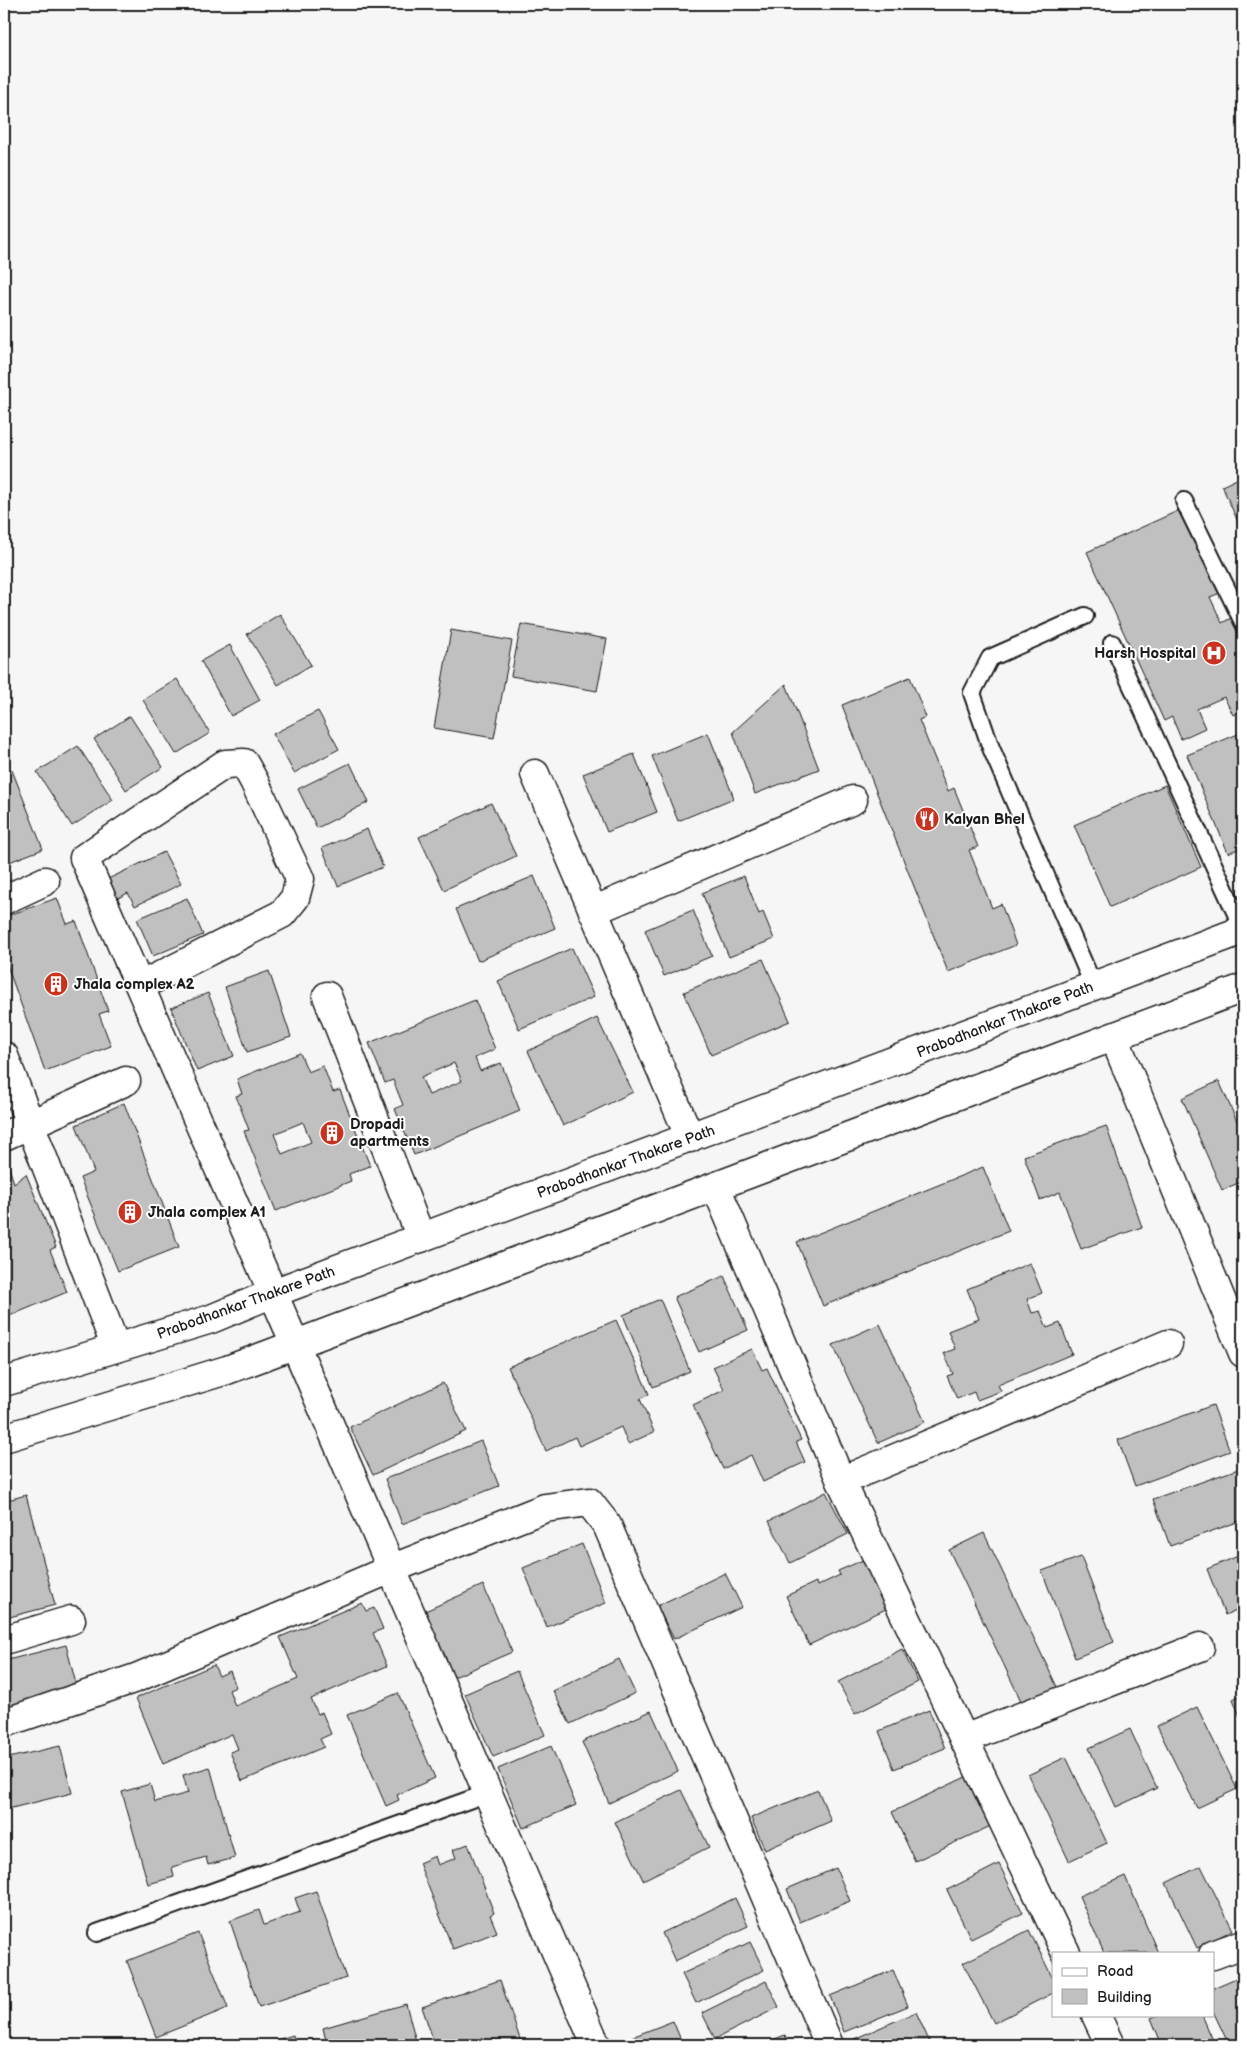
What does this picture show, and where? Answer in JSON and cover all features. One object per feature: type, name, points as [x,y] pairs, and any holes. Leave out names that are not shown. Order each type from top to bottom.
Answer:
[{"type":"street","points":[[140,986],[282,914],[295,898],[300,879],[254,781],[244,764],[225,764],[84,858],[488,1793],[588,2043]]},
{"type":"street","points":[[534,774],[690,1138]]},
{"type":"street","points":[[593,911],[854,800]]},
{"type":"street","points":[[4,900],[45,881]]},
{"type":"street","name":"Prabodhankar Thakare Path","points":[[4,1382],[211,1319],[273,1293],[1243,930]]},
{"type":"street","points":[[4,1438],[227,1370],[1243,988]]},
{"type":"street","points":[[327,996],[421,1238]]},
{"type":"street","points":[[1114,1037],[1243,1353]]},
{"type":"street","points":[[4,1056],[116,1348]]},
{"type":"street","points":[[4,1136],[126,1081]]},
{"type":"street","points":[[716,1187],[841,1480],[1066,1952]]},
{"type":"street","points":[[841,1480],[1168,1344]]},
{"type":"street","points":[[4,1723],[136,1678],[391,1569],[545,1508],[589,1502],[607,1525],[829,2045]]},
{"type":"street","points":[[4,1640],[71,1620]]},
{"type":"street","points":[[964,1739],[1200,1647]]},
{"type":"street","points":[[1214,1956],[1243,1944]]},
{"type":"street","points":[[1096,2016],[1110,2045]]},
{"type":"lane","points":[[1184,501],[1243,622]]},
{"type":"lane","points":[[1085,616],[990,658],[972,693],[991,748],[1094,987]]},
{"type":"lane","points":[[1112,643],[1243,930]]},
{"type":"lane","points":[[98,1933],[488,1793]]},
{"type":"building","points":[[1243,476],[1243,533],[1222,486]]},
{"type":"building","points":[[1182,509],[1220,593],[1210,597],[1222,623],[1231,618],[1243,644],[1243,710],[1233,715],[1224,697],[1197,709],[1205,728],[1181,739],[1172,717],[1164,721],[1087,552]]},
{"type":"building","points":[[280,614],[311,665],[278,685],[247,634]]},
{"type":"building","points":[[521,624],[607,639],[597,691],[511,676]]},
{"type":"building","points":[[451,630],[512,641],[494,738],[434,728]]},
{"type":"building","points":[[230,645],[260,700],[231,716],[201,661]]},
{"type":"building","name":"Kalyan Bhel","points":[[910,677],[926,717],[919,720],[948,791],[954,788],[978,847],[969,850],[992,908],[1001,904],[1016,945],[948,972],[842,705]]},
{"type":"building","points":[[177,679],[210,733],[176,754],[143,700]]},
{"type":"building","points":[[786,684],[819,769],[755,794],[733,732]]},
{"type":"building","points":[[318,711],[339,749],[294,773],[273,734]]},
{"type":"building","points":[[130,716],[163,767],[126,790],[94,739]]},
{"type":"building","points":[[1243,732],[1243,847],[1228,853],[1187,755]]},
{"type":"building","points":[[708,733],[734,798],[678,821],[652,756]]},
{"type":"building","points":[[78,746],[113,800],[72,826],[37,772]]},
{"type":"building","points":[[634,754],[657,812],[607,832],[583,774]]},
{"type":"building","points":[[350,763],[369,802],[317,828],[298,789]]},
{"type":"building","points":[[12,770],[43,849],[4,864],[4,773]]},
{"type":"building","points":[[1165,785],[1201,867],[1110,907],[1074,825]]},
{"type":"building","points":[[491,803],[516,856],[444,890],[419,837]]},
{"type":"building","points":[[367,829],[383,867],[338,886],[322,848]]},
{"type":"building","points":[[164,852],[181,884],[135,906],[128,893],[116,899],[106,880]]},
{"type":"building","points":[[534,876],[555,928],[478,961],[456,909]]},
{"type":"building","points":[[744,876],[759,914],[763,912],[774,939],[729,957],[702,893]]},
{"type":"building","name":"Jhala complex A2","points":[[57,898],[67,924],[76,921],[108,1011],[99,1014],[111,1046],[45,1071],[4,957],[4,917]]},
{"type":"building","points":[[187,898],[203,935],[153,956],[137,919]]},
{"type":"building","points":[[693,910],[712,956],[664,976],[645,930]]},
{"type":"building","points":[[572,948],[594,997],[519,1029],[498,981]]},
{"type":"building","points":[[763,959],[790,1021],[711,1055],[684,992]]},
{"type":"building","points":[[269,971],[291,1037],[247,1052],[225,987]]},
{"type":"building","points":[[208,993],[234,1056],[197,1071],[171,1008]]},
{"type":"building","points":[[475,1000],[495,1049],[475,1058],[480,1071],[501,1063],[520,1111],[414,1155],[395,1109],[403,1105],[393,1080],[385,1083],[369,1043]],"holes":[[[454,1063],[462,1081],[429,1095],[421,1077]]]},
{"type":"building","points":[[597,1018],[633,1092],[563,1126],[528,1051]]},
{"type":"building","name":"Dropadi apartments","points":[[300,1053],[308,1072],[323,1066],[333,1092],[340,1090],[370,1166],[349,1174],[351,1181],[276,1211],[244,1131],[249,1130],[236,1096],[242,1094],[237,1079]],"holes":[[[303,1122],[311,1142],[282,1154],[274,1134]]]},
{"type":"building","points":[[1219,1081],[1243,1135],[1243,1181],[1222,1190],[1182,1098]]},
{"type":"building","name":"Jhala complex A1","points":[[124,1103],[179,1247],[118,1271],[80,1178],[94,1172],[76,1125]]},
{"type":"building","points":[[1106,1126],[1142,1227],[1081,1249],[1060,1192],[1040,1200],[1024,1156]]},
{"type":"building","points":[[4,1152],[14,1183],[26,1174],[56,1247],[50,1250],[67,1292],[7,1317],[4,1310]]},
{"type":"building","points":[[983,1167],[1009,1231],[823,1306],[797,1242]]},
{"type":"building","points":[[1030,1263],[1042,1293],[1027,1299],[1032,1313],[1040,1311],[1047,1328],[1060,1323],[1072,1354],[998,1385],[1001,1391],[977,1400],[974,1392],[957,1399],[947,1376],[953,1374],[944,1353],[955,1349],[948,1331],[979,1319],[967,1289]]},
{"type":"building","points":[[724,1276],[748,1330],[699,1352],[674,1297]]},
{"type":"building","points":[[660,1299],[690,1371],[653,1387],[623,1315]]},
{"type":"building","points":[[616,1320],[649,1394],[640,1399],[654,1432],[628,1444],[621,1427],[579,1446],[575,1437],[546,1451],[508,1367]]},
{"type":"building","points":[[880,1324],[925,1422],[878,1443],[833,1345]]},
{"type":"building","points":[[752,1349],[762,1370],[767,1368],[801,1440],[796,1442],[805,1462],[763,1482],[751,1455],[723,1469],[693,1405],[724,1390],[713,1367]]},
{"type":"building","points":[[443,1383],[466,1431],[373,1475],[350,1427]]},
{"type":"building","points":[[1213,1405],[1230,1451],[1135,1486],[1118,1440]]},
{"type":"building","points":[[481,1441],[499,1486],[402,1524],[385,1479]]},
{"type":"building","points":[[1241,1468],[1243,1474],[1243,1520],[1170,1546],[1153,1499]]},
{"type":"building","points":[[826,1492],[848,1534],[790,1563],[769,1521]]},
{"type":"building","points":[[26,1495],[55,1605],[6,1618],[4,1608],[4,1501]]},
{"type":"building","points":[[984,1533],[1058,1689],[1023,1705],[949,1550]]},
{"type":"building","points":[[582,1544],[606,1603],[547,1627],[523,1568]]},
{"type":"building","points":[[1243,1554],[1243,1607],[1225,1615],[1207,1569]]},
{"type":"building","points":[[1081,1557],[1114,1642],[1075,1658],[1042,1571]]},
{"type":"building","points":[[863,1560],[886,1609],[809,1645],[786,1596],[816,1582],[817,1586],[840,1575],[838,1571]]},
{"type":"building","points":[[725,1573],[742,1607],[674,1639],[657,1606]]},
{"type":"building","points":[[483,1585],[512,1652],[452,1678],[423,1612]]},
{"type":"building","points":[[362,1603],[366,1611],[374,1608],[383,1629],[373,1633],[387,1666],[311,1699],[318,1714],[322,1712],[331,1734],[320,1739],[324,1747],[242,1781],[230,1752],[238,1749],[232,1734],[163,1764],[136,1698],[214,1665],[219,1676],[230,1671],[236,1687],[229,1690],[235,1706],[298,1679],[280,1637]]},
{"type":"building","points":[[66,1645],[77,1688],[4,1708],[4,1661]]},
{"type":"building","points":[[902,1649],[918,1682],[855,1714],[838,1682]]},
{"type":"building","points":[[619,1659],[635,1693],[570,1724],[553,1691]]},
{"type":"building","points":[[517,1671],[545,1735],[493,1757],[465,1694]]},
{"type":"building","points":[[398,1693],[435,1778],[397,1795],[399,1800],[386,1806],[347,1715]]},
{"type":"building","points":[[1243,1694],[1243,1724],[1233,1699]]},
{"type":"building","points":[[1197,1707],[1237,1789],[1197,1808],[1157,1726]]},
{"type":"building","points":[[929,1710],[945,1748],[894,1769],[879,1731]]},
{"type":"building","points":[[651,1711],[678,1771],[609,1803],[582,1742]]},
{"type":"building","points":[[1130,1729],[1157,1788],[1116,1807],[1089,1748]]},
{"type":"building","points":[[60,1746],[72,1793],[4,1810],[4,1759]]},
{"type":"building","points":[[551,1746],[576,1805],[523,1828],[498,1769]]},
{"type":"building","points":[[1066,1757],[1107,1843],[1069,1861],[1028,1775]]},
{"type":"building","points":[[210,1767],[235,1858],[208,1865],[206,1857],[172,1867],[174,1877],[148,1884],[122,1792],[150,1784],[155,1802],[188,1793],[183,1775]]},
{"type":"building","points":[[972,1774],[995,1824],[915,1861],[892,1812]]},
{"type":"building","points":[[681,1790],[709,1847],[643,1880],[615,1822]]},
{"type":"building","points":[[818,1790],[831,1821],[765,1850],[751,1818]]},
{"type":"building","points":[[468,1844],[494,1913],[490,1915],[497,1932],[453,1949],[419,1863],[435,1856],[438,1865],[456,1858],[453,1850]]},
{"type":"building","points":[[999,1864],[1023,1913],[971,1939],[947,1890]]},
{"type":"building","points":[[1201,1866],[1233,1930],[1197,1948],[1166,1883]]},
{"type":"building","points":[[836,1868],[850,1901],[800,1922],[787,1889]]},
{"type":"building","points":[[1125,1876],[1158,1952],[1104,1952],[1079,1896]]},
{"type":"building","points":[[316,1891],[346,1978],[259,2007],[230,1921],[259,1910],[264,1925],[300,1912],[295,1898]]},
{"type":"building","points":[[735,1898],[748,1926],[675,1961],[662,1933]]},
{"type":"building","points":[[1029,1930],[1052,1977],[1052,1994],[994,2023],[963,1963]]},
{"type":"building","points":[[198,1933],[228,2008],[156,2037],[127,1961]]},
{"type":"building","points":[[750,1942],[764,1970],[696,2003],[682,1974]]},
{"type":"building","points":[[893,1970],[908,2006],[844,2032],[830,1996]]},
{"type":"building","points":[[1243,1975],[1243,2045],[1229,2045],[1214,2013],[1214,1988]]},
{"type":"building","points":[[500,1980],[522,2045],[435,2045],[422,2007]]},
{"type":"building","points":[[766,1981],[779,2007],[715,2039],[702,2013]]},
{"type":"building","points":[[406,2004],[417,2045],[327,2045],[323,2028]]},
{"type":"building","points":[[916,2012],[931,2045],[857,2045],[854,2039]]},
{"type":"building","points":[[1156,2016],[1202,2016],[1215,2045],[1162,2045],[1151,2018]]},
{"type":"building","points":[[673,2021],[683,2045],[614,2044]]},
{"type":"building","points":[[293,2035],[297,2045],[261,2045]]},
{"type":"building","points":[[785,2035],[789,2045],[760,2045]]},
{"type":"place","name":"Harsh Hospital","points":[[1214,653]]},
{"type":"place","name":"Kalyan Bhel","points":[[927,819]]},
{"type":"place","name":"Jhala complex A2","points":[[56,984]]},
{"type":"place","name":"Dropadi apartments","points":[[332,1133]]},
{"type":"place","name":"Jhala complex A1","points":[[130,1212]]}]
